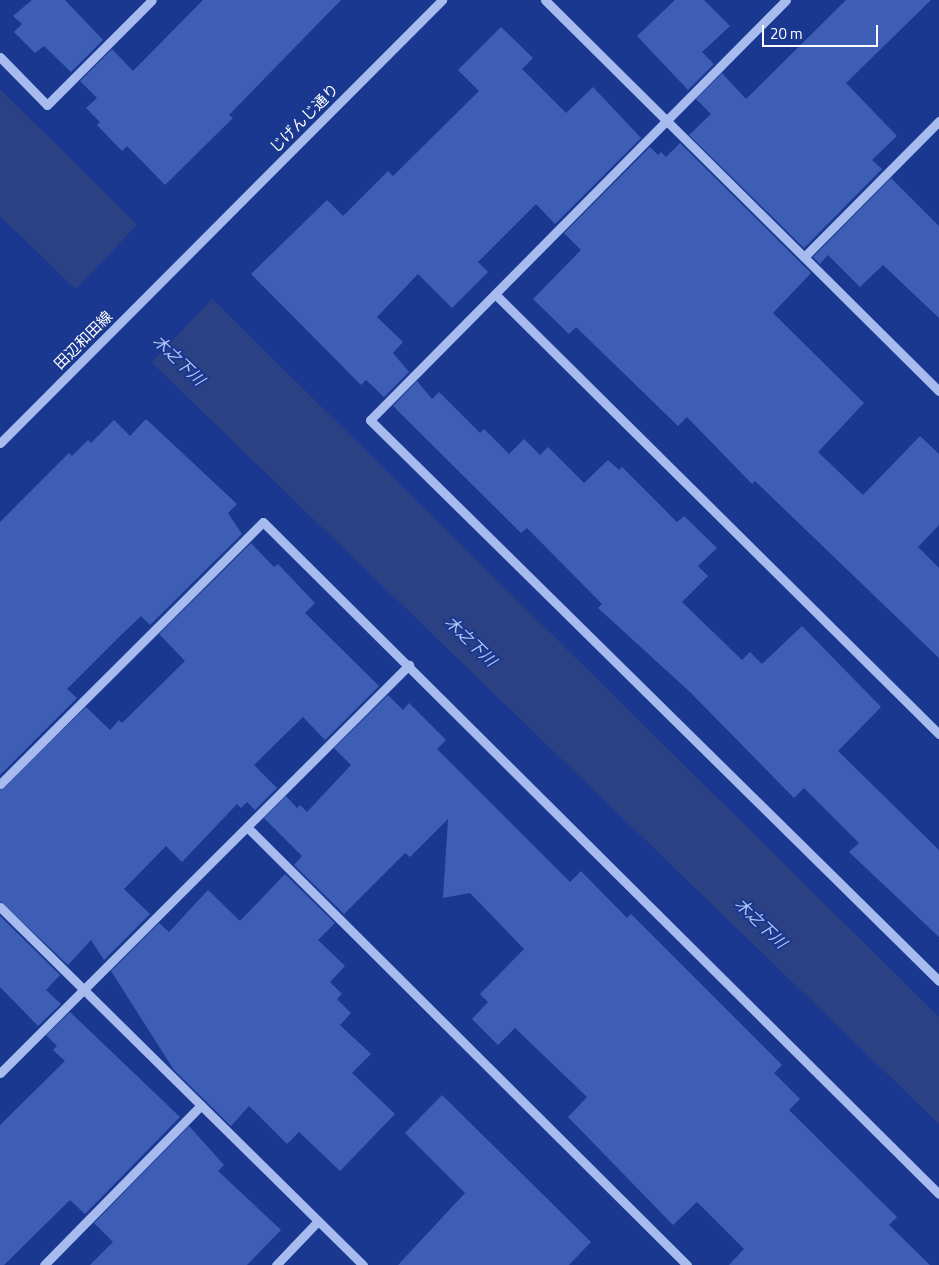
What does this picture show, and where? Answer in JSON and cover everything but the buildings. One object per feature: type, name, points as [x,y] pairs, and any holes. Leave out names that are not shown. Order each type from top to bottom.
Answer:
[{"type":"street","points":[[0,56],[47,105],[152,0]]},
{"type":"street","name":"じげんじ通り","points":[[186,256],[442,0]]},
{"type":"street","points":[[545,0],[939,391]]},
{"type":"street","points":[[786,0],[370,420],[939,981]]},
{"type":"street","points":[[804,256],[939,121]]},
{"type":"street","name":"田辺和田線","points":[[0,442],[186,256]]},
{"type":"street","points":[[495,294],[939,734]]},
{"type":"street","points":[[0,784],[263,522],[409,665],[939,1194]]},
{"type":"street","points":[[0,1073],[409,665]]},
{"type":"street","points":[[247,827],[686,1265]]},
{"type":"street","points":[[0,907],[363,1265]]},
{"type":"street","points":[[44,1265],[201,1105]]},
{"type":"street","points":[[276,1265],[318,1221]]},
{"type":"water","name":"木之下川","points":[[0,89],[939,1017],[939,1124],[0,216]]},
{"type":"pier","points":[[139,223],[214,297],[150,364],[74,291]]}]
